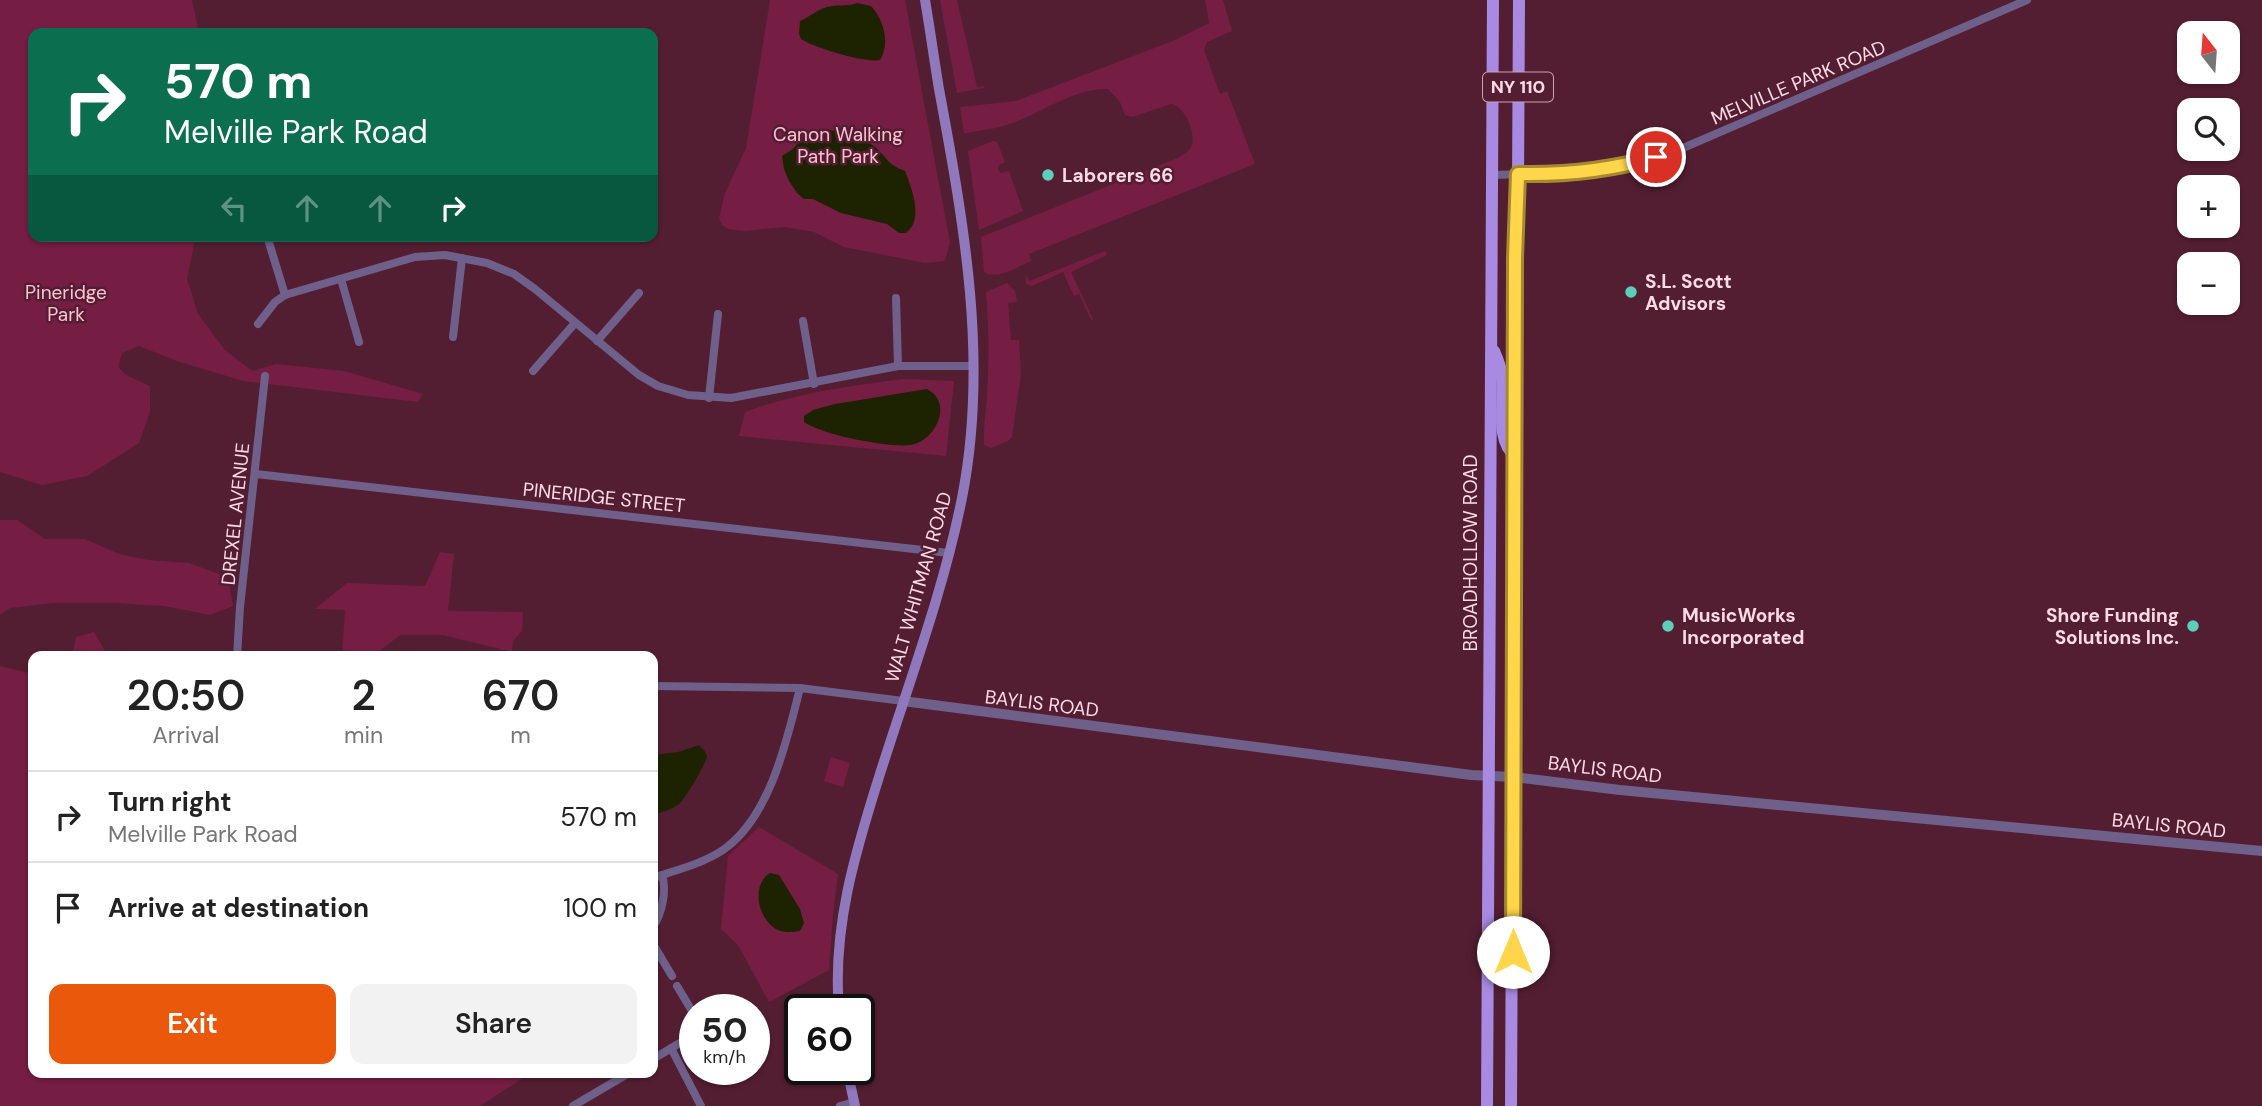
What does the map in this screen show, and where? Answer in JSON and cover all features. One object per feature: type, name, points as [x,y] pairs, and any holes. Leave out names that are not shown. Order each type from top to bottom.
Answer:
[{"type":"main road","name":"WALT WHITMAN ROAD","points":[[839,994],[840,932],[850,874],[865,818],[932,617],[965,481],[972,416],[974,330],[967,258],[925,0]]},
{"type":"main road","name":"BROADHOLLOW ROAD","points":[[1487,1106],[1493,0]]},
{"type":"main road","name":"NY 110","points":[[1511,1106],[1515,258],[1519,0]]},
{"type":"main road","points":[[1492,348],[1502,373],[1504,441],[1510,453],[1516,457]]},
{"type":"main road","points":[[851,1085],[855,1104]]},
{"type":"street","name":"MELVILLE PARK ROAD","points":[[1491,174],[1588,172],[1637,163],[1676,151],[2027,0]]},
{"type":"street","points":[[269,242],[285,295]]},
{"type":"street","points":[[258,324],[275,302],[285,295],[415,257],[437,255],[487,263],[514,274],[631,369],[658,386],[688,395],[732,398],[898,366],[974,366]]},
{"type":"street","points":[[453,337],[462,258]]},
{"type":"street","points":[[341,279],[359,342]]},
{"type":"street","points":[[597,341],[639,293]]},
{"type":"street","points":[[896,299],[898,366]]},
{"type":"street","points":[[709,398],[718,314]]},
{"type":"street","points":[[803,321],[814,384]]},
{"type":"street","points":[[533,371],[575,323]]},
{"type":"street","name":"DREXEL AVENUE","points":[[237,651],[265,376]]},
{"type":"street","name":"PINERIDGE STREET","points":[[256,474],[949,553]]},
{"type":"street","points":[[658,686],[800,688],[903,702]]},
{"type":"street","points":[[658,876],[705,860],[723,850],[747,827],[767,794],[800,688]]},
{"type":"street","name":"BAYLIS ROAD","points":[[903,702],[1488,776],[2262,851]]},
{"type":"street","points":[[658,877],[665,884],[658,914]]},
{"type":"street","points":[[658,953],[671,976]]},
{"type":"street","points":[[677,986],[682,994]]},
{"type":"street","points":[[658,1056],[679,1043]]},
{"type":"street","points":[[671,1048],[701,1106]]},
{"type":"street","points":[[573,1106],[621,1078]]},
{"type":"street","points":[[840,1106],[855,1104]]},
{"type":"green space","name":"Pineridge Park","points":[[0,0],[192,0],[198,28],[28,28],[28,242],[195,242],[187,279],[198,314],[225,350],[252,371],[276,364],[344,371],[423,394],[418,402],[243,381],[139,346],[122,353],[118,367],[126,375],[150,386],[150,412],[139,443],[87,476],[42,485],[0,472]]},
{"type":"green space","name":"Canon Walking Path Park","points":[[770,0],[905,0],[950,243],[945,261],[925,263],[844,247],[814,232],[785,227],[745,231],[728,229],[722,225],[719,218],[725,193],[746,148]]},
{"type":"green space","points":[[940,0],[957,0],[977,87],[984,88],[957,93]]},
{"type":"green space","points":[[1205,0],[1223,0],[1232,31],[1207,42],[1204,50],[1220,94],[1227,91],[1255,164],[1029,254],[1031,261],[1008,272],[984,272],[981,237],[1178,158],[1190,149],[1191,128],[1181,110],[1171,104],[1132,117],[1125,115],[1120,102],[1108,89],[1081,93],[1016,122],[964,134],[960,107],[1016,101],[1175,40],[1209,23]]},
{"type":"green space","points":[[993,141],[997,142],[1005,162],[999,165],[998,170],[1001,173],[1009,171],[1023,211],[979,230],[968,151]]},
{"type":"green space","points":[[1105,251],[1107,255],[1071,272],[1093,319],[1091,320],[1079,294],[1074,296],[1063,272],[1032,286],[1026,284],[1026,274],[1029,281]]},
{"type":"green space","points":[[1007,283],[1015,291],[1017,302],[1008,303],[1011,340],[1019,340],[1021,374],[1012,437],[991,448],[984,445],[988,357],[986,292]]},
{"type":"green space","points":[[904,379],[954,381],[946,456],[739,436],[745,412],[764,405],[823,391]]},
{"type":"green space","points":[[0,520],[17,520],[45,539],[85,539],[119,554],[148,560],[189,563],[222,575],[229,584],[233,606],[210,615],[164,606],[52,603],[10,608],[0,615]]},
{"type":"green space","points":[[440,552],[454,554],[448,611],[523,612],[522,631],[513,641],[512,651],[443,635],[400,635],[379,651],[342,651],[345,610],[315,609],[347,583],[425,586]]},
{"type":"green space","points":[[94,632],[105,651],[73,651],[76,637]]},
{"type":"green space","points":[[0,666],[28,673],[28,1078],[523,1078],[480,1106],[0,1106]]},
{"type":"green space","points":[[831,757],[850,763],[843,787],[824,781]]},
{"type":"green space","points":[[759,827],[838,874],[829,970],[770,1001],[770,994],[765,994],[738,945],[721,929],[728,856]]},
{"type":"shaded area","points":[[857,3],[871,6],[882,24],[885,46],[880,60],[840,54],[801,39],[800,21],[827,7]]},
{"type":"shaded area","points":[[822,129],[863,139],[890,163],[905,171],[915,204],[914,220],[906,233],[899,233],[887,224],[841,213],[813,199],[804,199],[797,193],[784,169],[782,156],[793,149],[803,137]]},
{"type":"shaded area","points":[[927,389],[935,395],[939,403],[938,421],[927,437],[911,445],[856,440],[825,432],[804,422],[804,416],[813,410],[835,404]]},
{"type":"shaded area","points":[[699,745],[707,756],[682,801],[658,814],[658,754],[678,752]]},
{"type":"shaded area","points":[[770,873],[779,875],[800,909],[804,923],[800,931],[778,930],[761,911],[758,894],[764,879]]},
{"type":"place","name":"Laborers 66","points":[[1048,175]]},
{"type":"place","name":"S.L. Scott Advisors","points":[[1631,292]]},
{"type":"place","name":"MusicWorks Incorporated","points":[[1668,626]]},
{"type":"place","name":"Shore Funding Solutions Inc.","points":[[2193,626]]},
{"type":"route","points":[[1513,952],[1515,258],[1518,174],[1588,172],[1656,157]]}]
